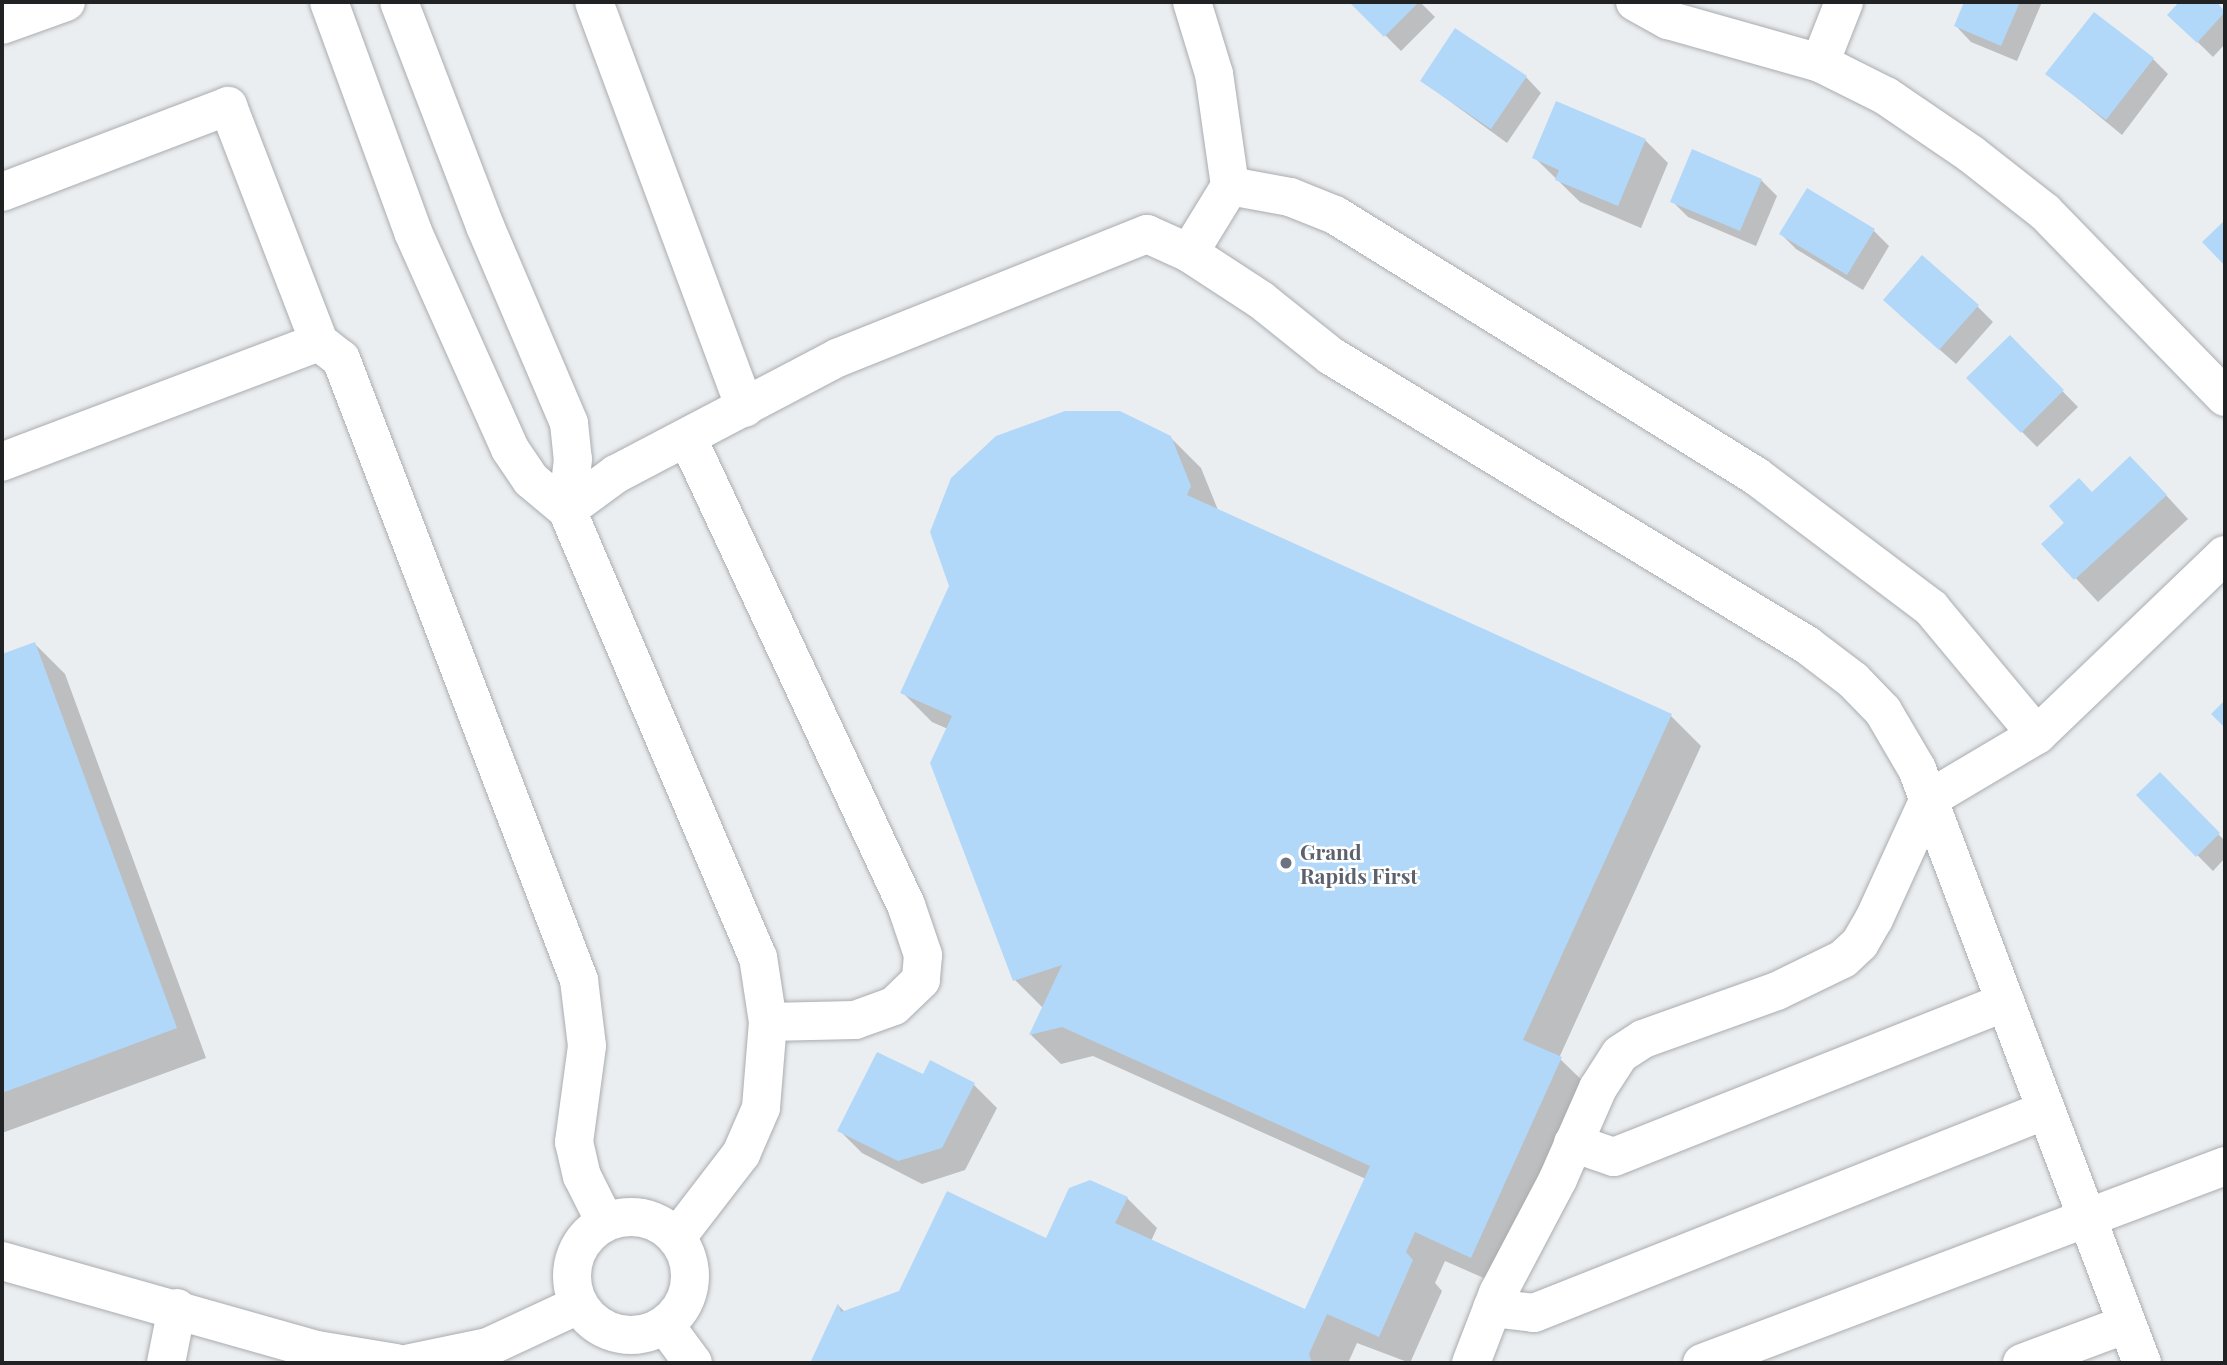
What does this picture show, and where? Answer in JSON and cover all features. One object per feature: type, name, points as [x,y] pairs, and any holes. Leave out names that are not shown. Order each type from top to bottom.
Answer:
[{"type":"street","points":[[2,25],[66,2]]},
{"type":"street","points":[[328,2],[413,232],[510,449],[531,480],[568,510],[750,929],[768,1022],[766,1077],[754,1129],[727,1175],[677,1237]]},
{"type":"street","points":[[399,2],[485,226],[569,423],[573,459],[568,510]]},
{"type":"street","points":[[594,2],[746,408]]},
{"type":"street","points":[[1189,253],[1230,186],[1214,74],[1192,2]]},
{"type":"street","points":[[1635,2],[1668,20],[1820,63],[1886,96],[1971,154],[2045,212],[2225,397]]},
{"type":"street","points":[[1820,63],[1844,2]]},
{"type":"street","points":[[2,192],[228,106],[319,342],[341,359],[579,980],[587,1046],[574,1142],[582,1176],[605,1222]]},
{"type":"street","points":[[1230,186],[1290,197],[1335,215],[1756,476],[1930,608],[2037,734]]},
{"type":"street","points":[[568,510],[616,474],[688,439],[837,358],[1147,234],[1189,253],[1261,300],[1331,356],[1807,645],[1853,680],[1883,711],[1906,747],[1929,799],[2142,1363]]},
{"type":"street","points":[[2,461],[319,342]]},
{"type":"street","points":[[688,439],[906,905],[923,955],[922,980],[894,1006],[856,1020],[768,1022]]},
{"type":"street","points":[[1471,1363],[1492,1308],[1598,1088],[1620,1054],[1643,1039],[1802,981],[1852,951],[1874,919],[1929,799],[2037,734],[2099,679],[2225,555]]},
{"type":"street","points":[[1573,1143],[1614,1157],[2005,1002]]},
{"type":"street","points":[[1492,1308],[1534,1313],[2046,1110]]},
{"type":"street","points":[[1702,1363],[2225,1166]]},
{"type":"street","points":[[643,1217],[677,1237],[691,1273],[688,1293],[665,1325],[647,1334],[607,1331],[578,1305],[572,1277],[578,1249],[605,1222],[643,1217]]},
{"type":"street","points":[[2,1261],[177,1308],[317,1350],[396,1363]]},
{"type":"street","points":[[410,1363],[488,1347],[578,1305]]},
{"type":"street","points":[[166,1363],[177,1308]]},
{"type":"street","points":[[2022,1363],[2127,1324]]},
{"type":"street","points":[[665,1325],[693,1363]]},
{"type":"building","points":[[1349,2],[1419,2],[1384,37]]},
{"type":"building","points":[[1964,2],[2020,2],[2001,46],[1954,26]]},
{"type":"building","points":[[2179,2],[2217,2],[2225,12],[2197,43],[2167,15]]},
{"type":"building","points":[[2094,12],[2154,58],[2106,120],[2045,74]]},
{"type":"building","points":[[1455,28],[1527,76],[1491,129],[1420,81]]},
{"type":"building","points":[[1556,101],[1646,139],[1618,206],[1555,180],[1559,170],[1532,158]]},
{"type":"building","points":[[1692,149],[1762,179],[1740,231],[1670,202]]},
{"type":"building","points":[[1807,188],[1875,229],[1847,275],[1779,234]]},
{"type":"building","points":[[2225,220],[2225,266],[2202,242]]},
{"type":"building","points":[[1922,255],[1979,305],[1939,350],[1883,300]]},
{"type":"building","points":[[2010,335],[2064,390],[2021,433],[1966,378]]},
{"type":"building","name":"Grand Rapids First","points":[[1065,411],[1120,411],[1171,436],[1191,486],[1187,495],[1672,714],[1523,1040],[1562,1057],[1471,1258],[1415,1232],[1406,1252],[1413,1260],[1379,1337],[1327,1314],[1309,1354],[1312,1363],[810,1363],[838,1303],[841,1312],[899,1291],[947,1191],[1046,1238],[1069,1188],[1090,1180],[1128,1197],[1115,1223],[1305,1309],[1370,1166],[1062,1027],[1029,1035],[1062,965],[1013,981],[930,763],[952,716],[900,693],[949,586],[930,532],[951,478],[996,436]]},
{"type":"building","points":[[2130,456],[2167,495],[2074,580],[2041,544],[2064,523],[2049,506],[2079,478],[2092,492]]},
{"type":"building","points":[[35,642],[177,1028],[2,1093],[2,654]]},
{"type":"building","points":[[2225,700],[2225,728],[2211,714]]},
{"type":"building","points":[[2160,772],[2220,833],[2196,857],[2136,795]]},
{"type":"building","points":[[877,1052],[923,1074],[930,1060],[975,1083],[942,1148],[898,1161],[837,1131]]},
{"type":"place","name":"Grand Rapids First","points":[[1286,863]]}]
